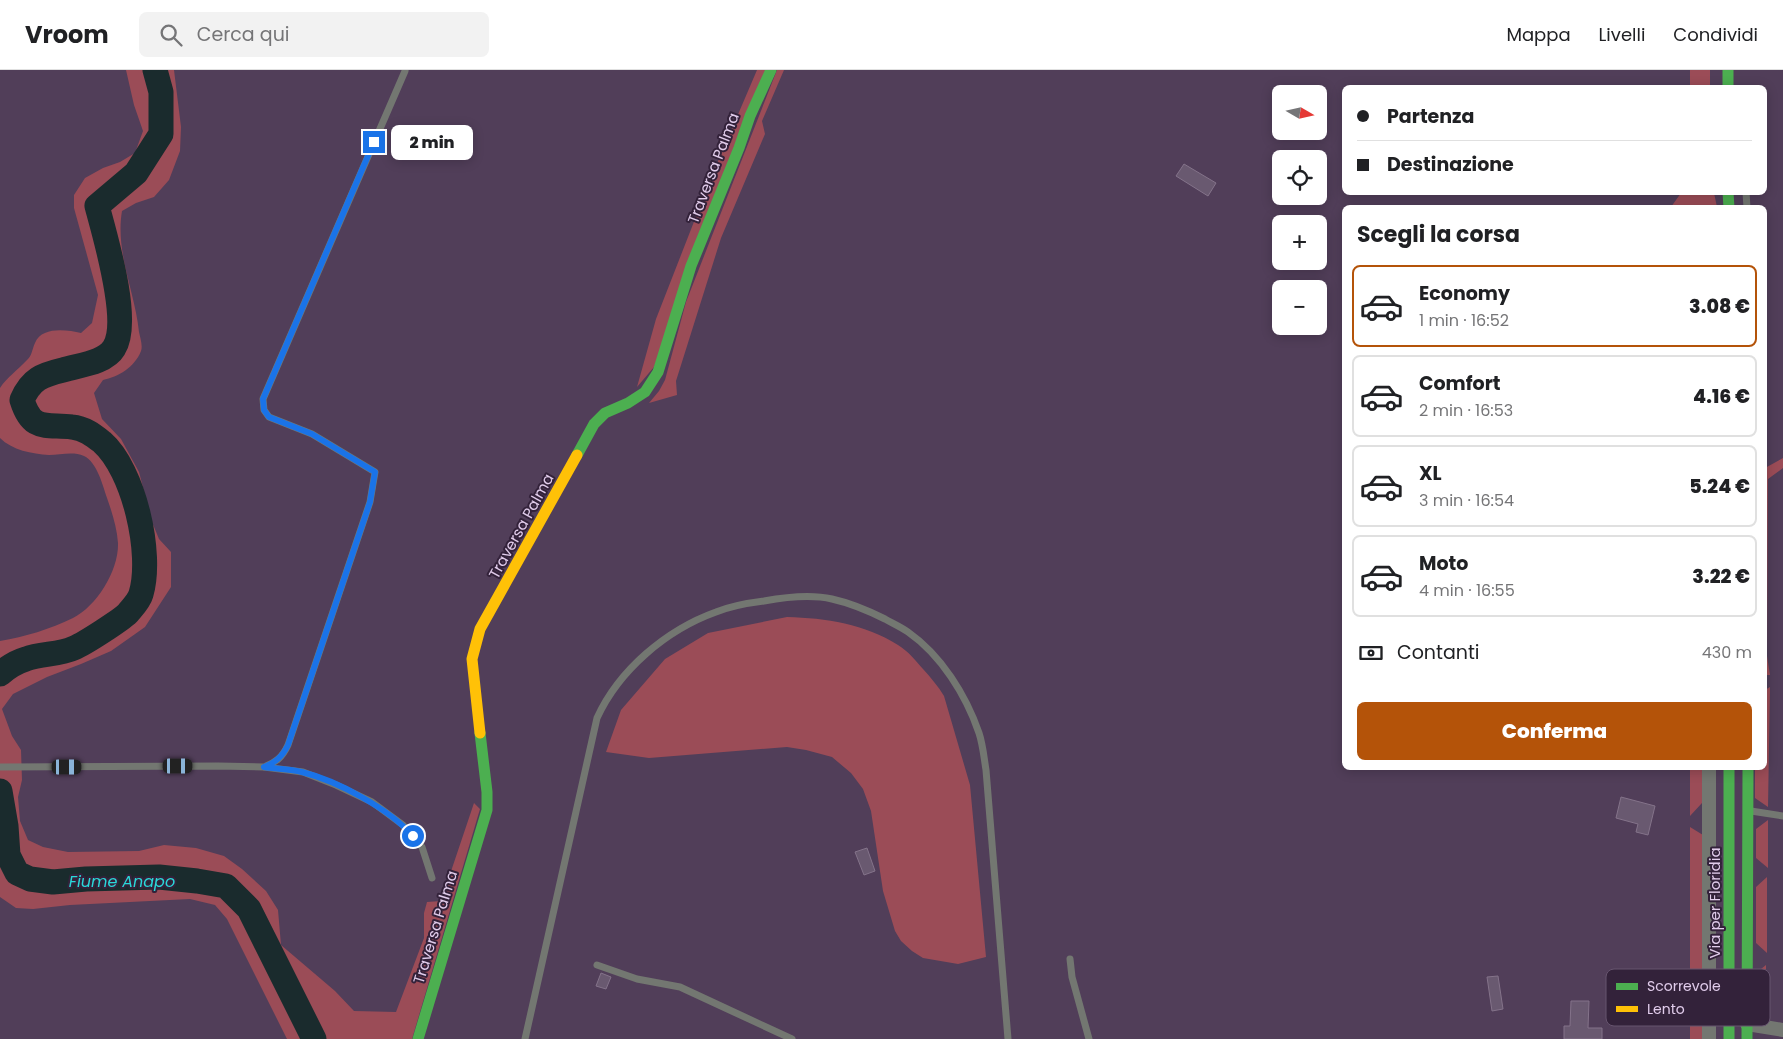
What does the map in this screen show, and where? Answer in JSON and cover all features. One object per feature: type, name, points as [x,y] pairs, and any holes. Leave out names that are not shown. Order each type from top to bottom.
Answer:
[{"type":"street","name":"Traversa Palma","points":[[418,1039],[487,810],[487,792],[472,659],[480,628],[594,424],[605,413],[628,403],[645,392],[658,372],[690,266],[739,148],[750,116],[771,70]]},
{"type":"street","points":[[1728,70],[1728,85]]},
{"type":"street","points":[[1708,770],[1709,969]]},
{"type":"street","name":"Via per Floridia","points":[[1729,770],[1729,969]]},
{"type":"street","points":[[1747,969],[1748,770]]},
{"type":"street","points":[[1709,1026],[1709,1039]]},
{"type":"street","name":"Via per Floridia","points":[[1729,1026],[1729,1039]]},
{"type":"street","points":[[1747,1026],[1747,1039]]},
{"type":"street","points":[[1759,1026],[1783,1030]]},
{"type":"lane","points":[[264,767],[276,762],[283,756],[288,745],[370,502],[375,472],[312,434],[269,417],[264,410],[263,399],[405,71]]},
{"type":"lane","points":[[525,1039],[597,718],[606,698],[638,661],[686,626],[716,612],[745,604],[780,598],[805,597],[832,599],[871,612],[908,631],[933,654],[960,692],[979,734],[986,770],[1008,1039]]},
{"type":"lane","points":[[0,767],[264,767],[303,772],[372,802],[404,825],[422,847],[432,878]]},
{"type":"lane","points":[[1748,811],[1783,816]]},
{"type":"lane","points":[[1070,959],[1072,977],[1089,1039]]},
{"type":"lane","points":[[597,966],[637,979],[680,987],[792,1039]]},
{"type":"shaded area","points":[[126,70],[174,70],[181,127],[180,151],[169,180],[154,197],[136,203],[122,211],[121,242],[123,257],[137,317],[142,349],[135,362],[120,374],[103,380],[94,393],[102,419],[121,439],[139,472],[152,522],[159,539],[171,552],[171,587],[145,627],[111,651],[47,677],[13,694],[2,709],[12,736],[21,750],[22,780],[18,797],[20,821],[28,840],[43,847],[68,852],[139,851],[164,845],[196,848],[224,856],[242,869],[266,891],[278,910],[281,945],[335,991],[354,1011],[396,1012],[424,938],[424,913],[427,902],[441,901],[474,803],[480,809],[412,1039],[287,1039],[227,919],[215,905],[190,899],[70,905],[33,909],[16,908],[0,897],[0,641],[46,629],[73,618],[82,612],[98,596],[111,575],[115,564],[118,543],[114,520],[101,481],[93,463],[89,459],[75,454],[49,455],[29,452],[10,446],[0,438],[0,388],[29,358],[35,343],[43,334],[55,331],[81,333],[92,323],[98,295],[74,208],[74,195],[85,178],[135,153],[143,131],[134,105]]},
{"type":"shaded area","points":[[757,70],[766,70],[654,367],[637,387],[656,319],[713,173]]},
{"type":"shaded area","points":[[777,70],[784,70],[762,121],[765,134],[721,238],[676,381],[677,395],[649,403],[665,380],[686,302]]},
{"type":"shaded area","points":[[1690,70],[1710,70],[1710,85],[1690,85]]},
{"type":"shaded area","points":[[1680,195],[1714,195],[1717,205],[1672,205]]},
{"type":"shaded area","points":[[1783,458],[1783,468],[1768,479],[1767,656],[1767,467]]},
{"type":"shaded area","points":[[787,617],[831,621],[859,627],[885,638],[902,647],[912,656],[944,696],[970,785],[986,957],[958,964],[923,958],[901,941],[895,931],[883,891],[871,811],[863,789],[851,773],[832,757],[787,747],[649,758],[606,752],[621,710],[665,659],[708,633]]},
{"type":"shaded area","points":[[1767,656],[1770,675],[1767,675]]},
{"type":"shaded area","points":[[1770,687],[1768,807],[1755,798],[1755,770],[1767,770],[1767,689]]},
{"type":"shaded area","points":[[1690,770],[1702,770],[1702,803],[1690,816]]},
{"type":"shaded area","points":[[1768,820],[1768,868],[1756,858],[1756,829]]},
{"type":"shaded area","points":[[1690,827],[1703,835],[1702,969],[1690,969]]},
{"type":"shaded area","points":[[1767,877],[1767,953],[1756,943],[1756,887]]},
{"type":"shaded area","points":[[1690,1026],[1702,1026],[1702,1039],[1690,1039]]},
{"type":"building","points":[[1184,164],[1216,183],[1208,196],[1176,176]]},
{"type":"building","points":[[1621,797],[1655,806],[1648,835],[1636,832],[1638,824],[1616,818]]},
{"type":"building","points":[[867,848],[875,871],[864,875],[855,852]]},
{"type":"building","points":[[601,973],[611,977],[606,989],[596,986]]},
{"type":"building","points":[[1498,976],[1503,1009],[1492,1011],[1487,977]]},
{"type":"building","points":[[1571,1001],[1589,1001],[1588,1028],[1602,1028],[1602,1039],[1564,1039],[1564,1026],[1570,1026]]},
{"type":"waterway","name":"Fiume Anapo","points":[[0,674],[22,660],[79,646],[128,613],[141,594],[144,577],[144,557],[138,514],[132,492],[113,455],[102,442],[84,430],[72,427],[47,426],[35,422],[30,417],[22,400],[29,387],[43,376],[98,360],[110,353],[114,348],[120,319],[118,300],[115,278],[97,206],[136,173],[161,134],[161,92],[155,70]]},
{"type":"waterway","name":"Fiume Anapo","points":[[0,791],[6,826],[8,855],[17,873],[30,879],[53,882],[159,877],[226,886],[249,909],[314,1039]]},
{"type":"traffic: fast","points":[[577,455],[594,424],[605,413],[628,403],[645,392],[658,372],[691,266],[750,116],[771,70]]},
{"type":"traffic: fast","points":[[1728,70],[1728,85]]},
{"type":"traffic: fast","points":[[1728,195],[1729,205]]},
{"type":"traffic: fast","points":[[418,1039],[487,810],[487,792],[480,733]]},
{"type":"traffic: fast","points":[[1729,770],[1729,969]]},
{"type":"traffic: fast","points":[[1747,969],[1748,770]]},
{"type":"traffic: fast","points":[[1729,1026],[1729,1039]]},
{"type":"traffic: fast","points":[[1747,1026],[1747,1039]]},
{"type":"traffic: slow","points":[[480,733],[472,659],[480,629],[577,455]]},
{"type":"route","points":[[374,142],[263,399],[264,410],[269,417],[312,434],[375,472],[370,502],[288,745],[283,756],[276,762],[264,767],[303,772],[336,785],[372,802],[404,825],[413,836]]}]
